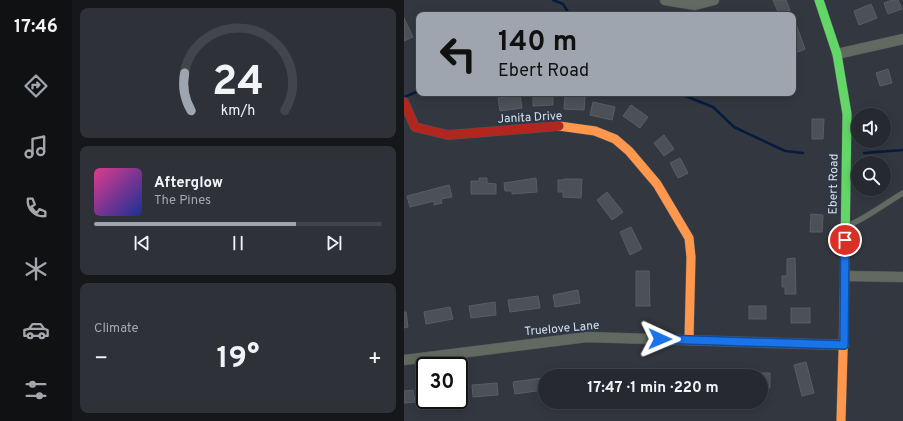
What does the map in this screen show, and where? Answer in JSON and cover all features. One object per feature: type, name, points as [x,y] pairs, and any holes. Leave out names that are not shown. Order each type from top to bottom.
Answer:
[{"type":"street","points":[[665,0],[695,5],[714,0]]},
{"type":"street","name":"Ebert Road","points":[[819,0],[837,54],[847,114],[844,345],[841,421]]},
{"type":"street","points":[[837,54],[903,39]]},
{"type":"street","name":"Janita Drive","points":[[404,102],[415,126],[448,135],[557,126],[595,131],[615,139],[629,151],[657,184],[689,238],[691,257],[689,339]]},
{"type":"street","points":[[845,276],[903,277]]},
{"type":"street","name":"Truelove Lane","points":[[404,360],[587,337],[844,345]]},
{"type":"lane","points":[[846,226],[862,220],[903,193]]},
{"type":"building","points":[[773,0],[786,0],[790,10],[778,12]]},
{"type":"building","points":[[892,0],[898,0],[902,9],[888,14],[884,3]]},
{"type":"building","points":[[871,4],[877,18],[859,25],[854,11]]},
{"type":"building","points":[[404,18],[413,37],[404,41]]},
{"type":"building","points":[[796,24],[805,49],[796,53]]},
{"type":"building","points":[[888,69],[892,83],[880,86],[876,73]]},
{"type":"building","points":[[520,96],[522,108],[500,111],[498,98]]},
{"type":"building","points":[[533,96],[553,96],[553,105],[533,106]]},
{"type":"building","points":[[565,96],[585,97],[584,110],[564,109]]},
{"type":"building","points":[[593,102],[615,107],[612,120],[590,115]]},
{"type":"building","points":[[631,105],[648,117],[640,128],[623,116]]},
{"type":"building","points":[[812,119],[824,119],[823,139],[812,139]]},
{"type":"building","points":[[664,135],[674,149],[664,156],[654,143]]},
{"type":"building","points":[[680,158],[688,173],[678,178],[670,163]]},
{"type":"building","points":[[479,178],[487,178],[487,183],[496,184],[496,194],[471,194],[471,181],[479,181]]},
{"type":"building","points":[[536,178],[537,192],[512,194],[512,191],[505,191],[504,183]]},
{"type":"building","points":[[582,179],[581,198],[563,197],[563,192],[558,192],[558,180]]},
{"type":"building","points":[[449,185],[452,197],[441,199],[442,203],[434,205],[434,201],[410,207],[407,196]]},
{"type":"building","points":[[607,192],[623,212],[612,220],[597,200]]},
{"type":"building","points":[[811,214],[823,215],[822,232],[810,232]]},
{"type":"building","points":[[631,227],[642,249],[630,255],[620,232]]},
{"type":"building","points":[[795,258],[796,294],[785,294],[785,287],[782,287],[782,276],[787,276],[787,259]]},
{"type":"building","points":[[636,271],[649,271],[650,306],[636,306]]},
{"type":"building","points":[[578,290],[580,303],[555,307],[553,295]]},
{"type":"building","points":[[538,296],[540,308],[510,312],[508,300]]},
{"type":"building","points":[[495,302],[496,315],[471,318],[469,306]]},
{"type":"building","points":[[749,306],[766,306],[766,319],[749,319]]},
{"type":"building","points":[[450,307],[453,319],[426,324],[424,312]]},
{"type":"building","points":[[791,308],[810,308],[810,323],[791,323]]},
{"type":"building","points":[[404,312],[406,312],[408,327],[404,328]]},
{"type":"building","points":[[806,362],[814,393],[802,396],[794,365]]},
{"type":"building","points":[[768,373],[770,373],[770,388],[768,388]]},
{"type":"building","points":[[538,379],[538,391],[515,394],[513,382]]},
{"type":"building","points":[[497,383],[498,395],[473,397],[472,385]]},
{"type":"building","points":[[413,390],[415,402],[404,403],[404,391]]},
{"type":"waterway","points":[[553,0],[563,4],[568,12]]},
{"type":"waterway","points":[[404,97],[416,92]]},
{"type":"waterway","points":[[686,96],[713,107],[734,127],[785,151],[803,153]]},
{"type":"waterway","points":[[864,153],[903,150]]},
{"type":"traffic: fast","points":[[819,0],[837,54],[847,114],[844,318]]},
{"type":"traffic: slow","points":[[559,126],[595,131],[615,139],[629,151],[657,184],[689,238],[691,257],[689,339]]},
{"type":"traffic: slow","points":[[841,421],[844,318]]},
{"type":"traffic: jam","points":[[404,102],[415,127],[448,135],[559,126]]},
{"type":"route","points":[[660,339],[844,345],[845,240]]}]
